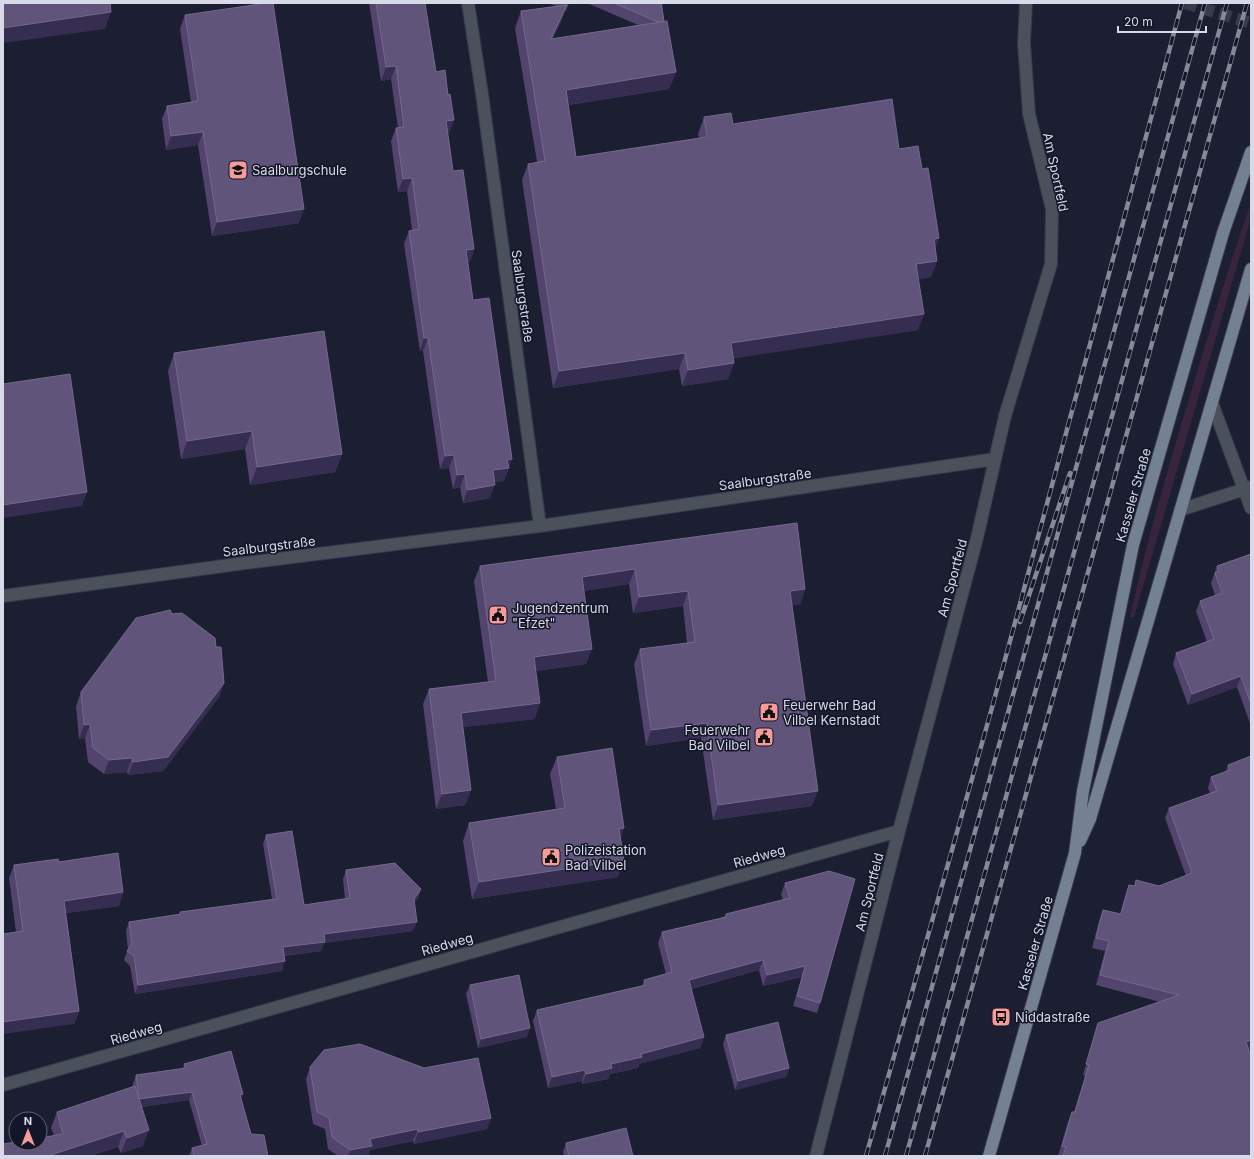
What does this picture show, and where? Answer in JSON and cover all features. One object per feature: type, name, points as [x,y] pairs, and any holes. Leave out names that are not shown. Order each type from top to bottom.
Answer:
[{"type":"main road","name":"Kasseler Straße","points":[[989,1156],[1075,853],[1085,783],[1133,545],[1223,233],[1251,152]]},
{"type":"main road","name":"Kasseler Straße","points":[[1075,853],[1090,819],[1251,269]]},
{"type":"street","name":"Saalburgstraße","points":[[468,3],[482,94],[540,526]]},
{"type":"street","name":"Am Sportfeld","points":[[816,1156],[899,831],[977,538],[1005,416],[1051,264],[1052,209],[1029,114],[1024,43],[1026,3]]},
{"type":"street","points":[[1212,403],[1248,488],[1251,508]]},
{"type":"street","name":"Saalburgstraße","points":[[3,596],[238,564],[540,526],[995,459]]},
{"type":"street","points":[[1180,510],[1248,488]]},
{"type":"street","name":"Riedweg","points":[[3,1085],[899,831]]},
{"type":"shaded area","points":[[1251,203],[1251,218],[1134,617],[1130,617],[1151,530],[1176,443],[1228,271]]},
{"type":"building","points":[[3,3],[110,3],[111,12],[3,28]]},
{"type":"building","points":[[273,3],[304,209],[217,222],[203,132],[171,136],[167,106],[198,101],[185,15]]},
{"type":"building","points":[[376,3],[425,3],[436,72],[445,70],[448,95],[450,94],[454,120],[446,121],[453,171],[463,170],[474,249],[466,250],[473,300],[489,298],[512,459],[507,460],[509,468],[493,470],[495,485],[467,490],[465,474],[457,475],[454,455],[445,456],[428,338],[424,338],[409,231],[419,229],[412,178],[403,179],[396,128],[404,127],[396,66],[386,67]]},
{"type":"building","points":[[614,3],[661,3],[664,21],[658,22]]},
{"type":"building","points":[[567,5],[551,39],[667,21],[676,72],[566,90],[576,157],[707,137],[704,117],[731,113],[733,124],[892,99],[899,149],[918,146],[922,169],[928,168],[939,238],[934,239],[937,261],[916,264],[924,314],[731,343],[734,363],[688,370],[685,353],[559,371],[528,164],[545,161],[521,11]]},
{"type":"building","points":[[324,331],[342,454],[257,467],[252,431],[187,441],[174,353]]},
{"type":"building","points":[[70,374],[87,492],[3,505],[3,384]]},
{"type":"building","points":[[797,523],[805,589],[790,591],[818,791],[718,805],[707,723],[651,730],[640,649],[695,642],[688,591],[639,597],[635,569],[582,577],[592,649],[534,657],[540,703],[461,713],[471,790],[442,794],[429,689],[496,681],[480,566]]},
{"type":"building","points":[[1251,554],[1251,704],[1241,676],[1192,694],[1176,653],[1214,639],[1200,601],[1222,593],[1215,573],[1219,571],[1217,566]]},
{"type":"building","points":[[170,610],[172,614],[182,613],[215,638],[216,647],[221,647],[224,683],[168,757],[133,762],[132,758],[109,760],[93,748],[90,724],[84,725],[81,692],[136,618]]},
{"type":"building","points":[[612,748],[624,828],[619,829],[624,860],[479,882],[469,823],[565,808],[557,757]]},
{"type":"building","points":[[1251,756],[1251,1040],[1246,1042],[1251,1056],[1251,1156],[1063,1156],[1066,1147],[1062,1146],[1072,1112],[1075,1112],[1089,1065],[1086,1064],[1098,1023],[1179,995],[1100,975],[1109,941],[1096,938],[1103,910],[1121,914],[1129,885],[1135,886],[1136,880],[1159,886],[1192,873],[1169,808],[1217,791],[1211,777],[1230,770],[1228,765]]},
{"type":"building","points":[[292,831],[304,905],[350,898],[346,870],[395,863],[421,889],[414,899],[417,922],[324,934],[325,942],[283,947],[285,961],[138,985],[134,956],[127,951],[132,944],[129,922],[181,914],[180,912],[277,899],[266,835]]},
{"type":"building","points":[[118,853],[123,892],[64,901],[79,1011],[3,1022],[3,934],[23,931],[14,865],[58,859],[59,862]]},
{"type":"building","points":[[829,871],[855,879],[820,1003],[797,996],[805,966],[767,975],[763,960],[689,980],[704,1037],[641,1054],[642,1057],[611,1064],[612,1068],[586,1074],[585,1070],[552,1077],[537,1010],[646,985],[644,980],[672,972],[662,932],[726,917],[726,914],[790,898],[785,883]]},
{"type":"building","points":[[519,975],[530,1028],[481,1039],[470,985]]},
{"type":"building","points":[[778,1022],[789,1068],[738,1081],[726,1035]]},
{"type":"building","points":[[360,1044],[424,1068],[478,1058],[491,1118],[418,1132],[418,1129],[370,1139],[372,1146],[350,1150],[332,1137],[329,1118],[317,1112],[310,1067],[324,1050]]},
{"type":"building","points":[[231,1051],[243,1094],[240,1095],[251,1134],[264,1135],[268,1156],[194,1156],[192,1148],[207,1144],[192,1092],[139,1099],[136,1075],[186,1068],[184,1064]]},
{"type":"building","points":[[135,1086],[149,1130],[127,1138],[124,1131],[48,1156],[3,1156],[3,1144],[8,1143],[8,1151],[48,1151],[48,1137],[63,1134],[57,1112]]},
{"type":"building","points":[[626,1128],[633,1156],[569,1156],[566,1143]]},
{"type":"tunnel","points":[[1185,3],[1251,23]]},
{"type":"railway","points":[[866,1156],[993,704],[1182,3]]},
{"type":"railway","points":[[885,1156],[1205,3]]},
{"type":"railway","points":[[906,1156],[1227,3]]},
{"type":"railway","points":[[925,1156],[1247,3]]},
{"type":"railway","points":[[1020,622],[1070,473]]},
{"type":"place","name":"Saalburgschule","points":[[238,170]]},
{"type":"place","name":"Jugendzentrum \"Efzet\"","points":[[498,615]]},
{"type":"place","name":"Feuerwehr Bad Vilbel Kernstadt","points":[[769,712]]},
{"type":"place","name":"Feuerwehr Bad Vilbel","points":[[764,737]]},
{"type":"place","name":"Polizeistation Bad Vilbel","points":[[551,857]]},
{"type":"place","name":"Niddastraße","points":[[1001,1017]]}]
